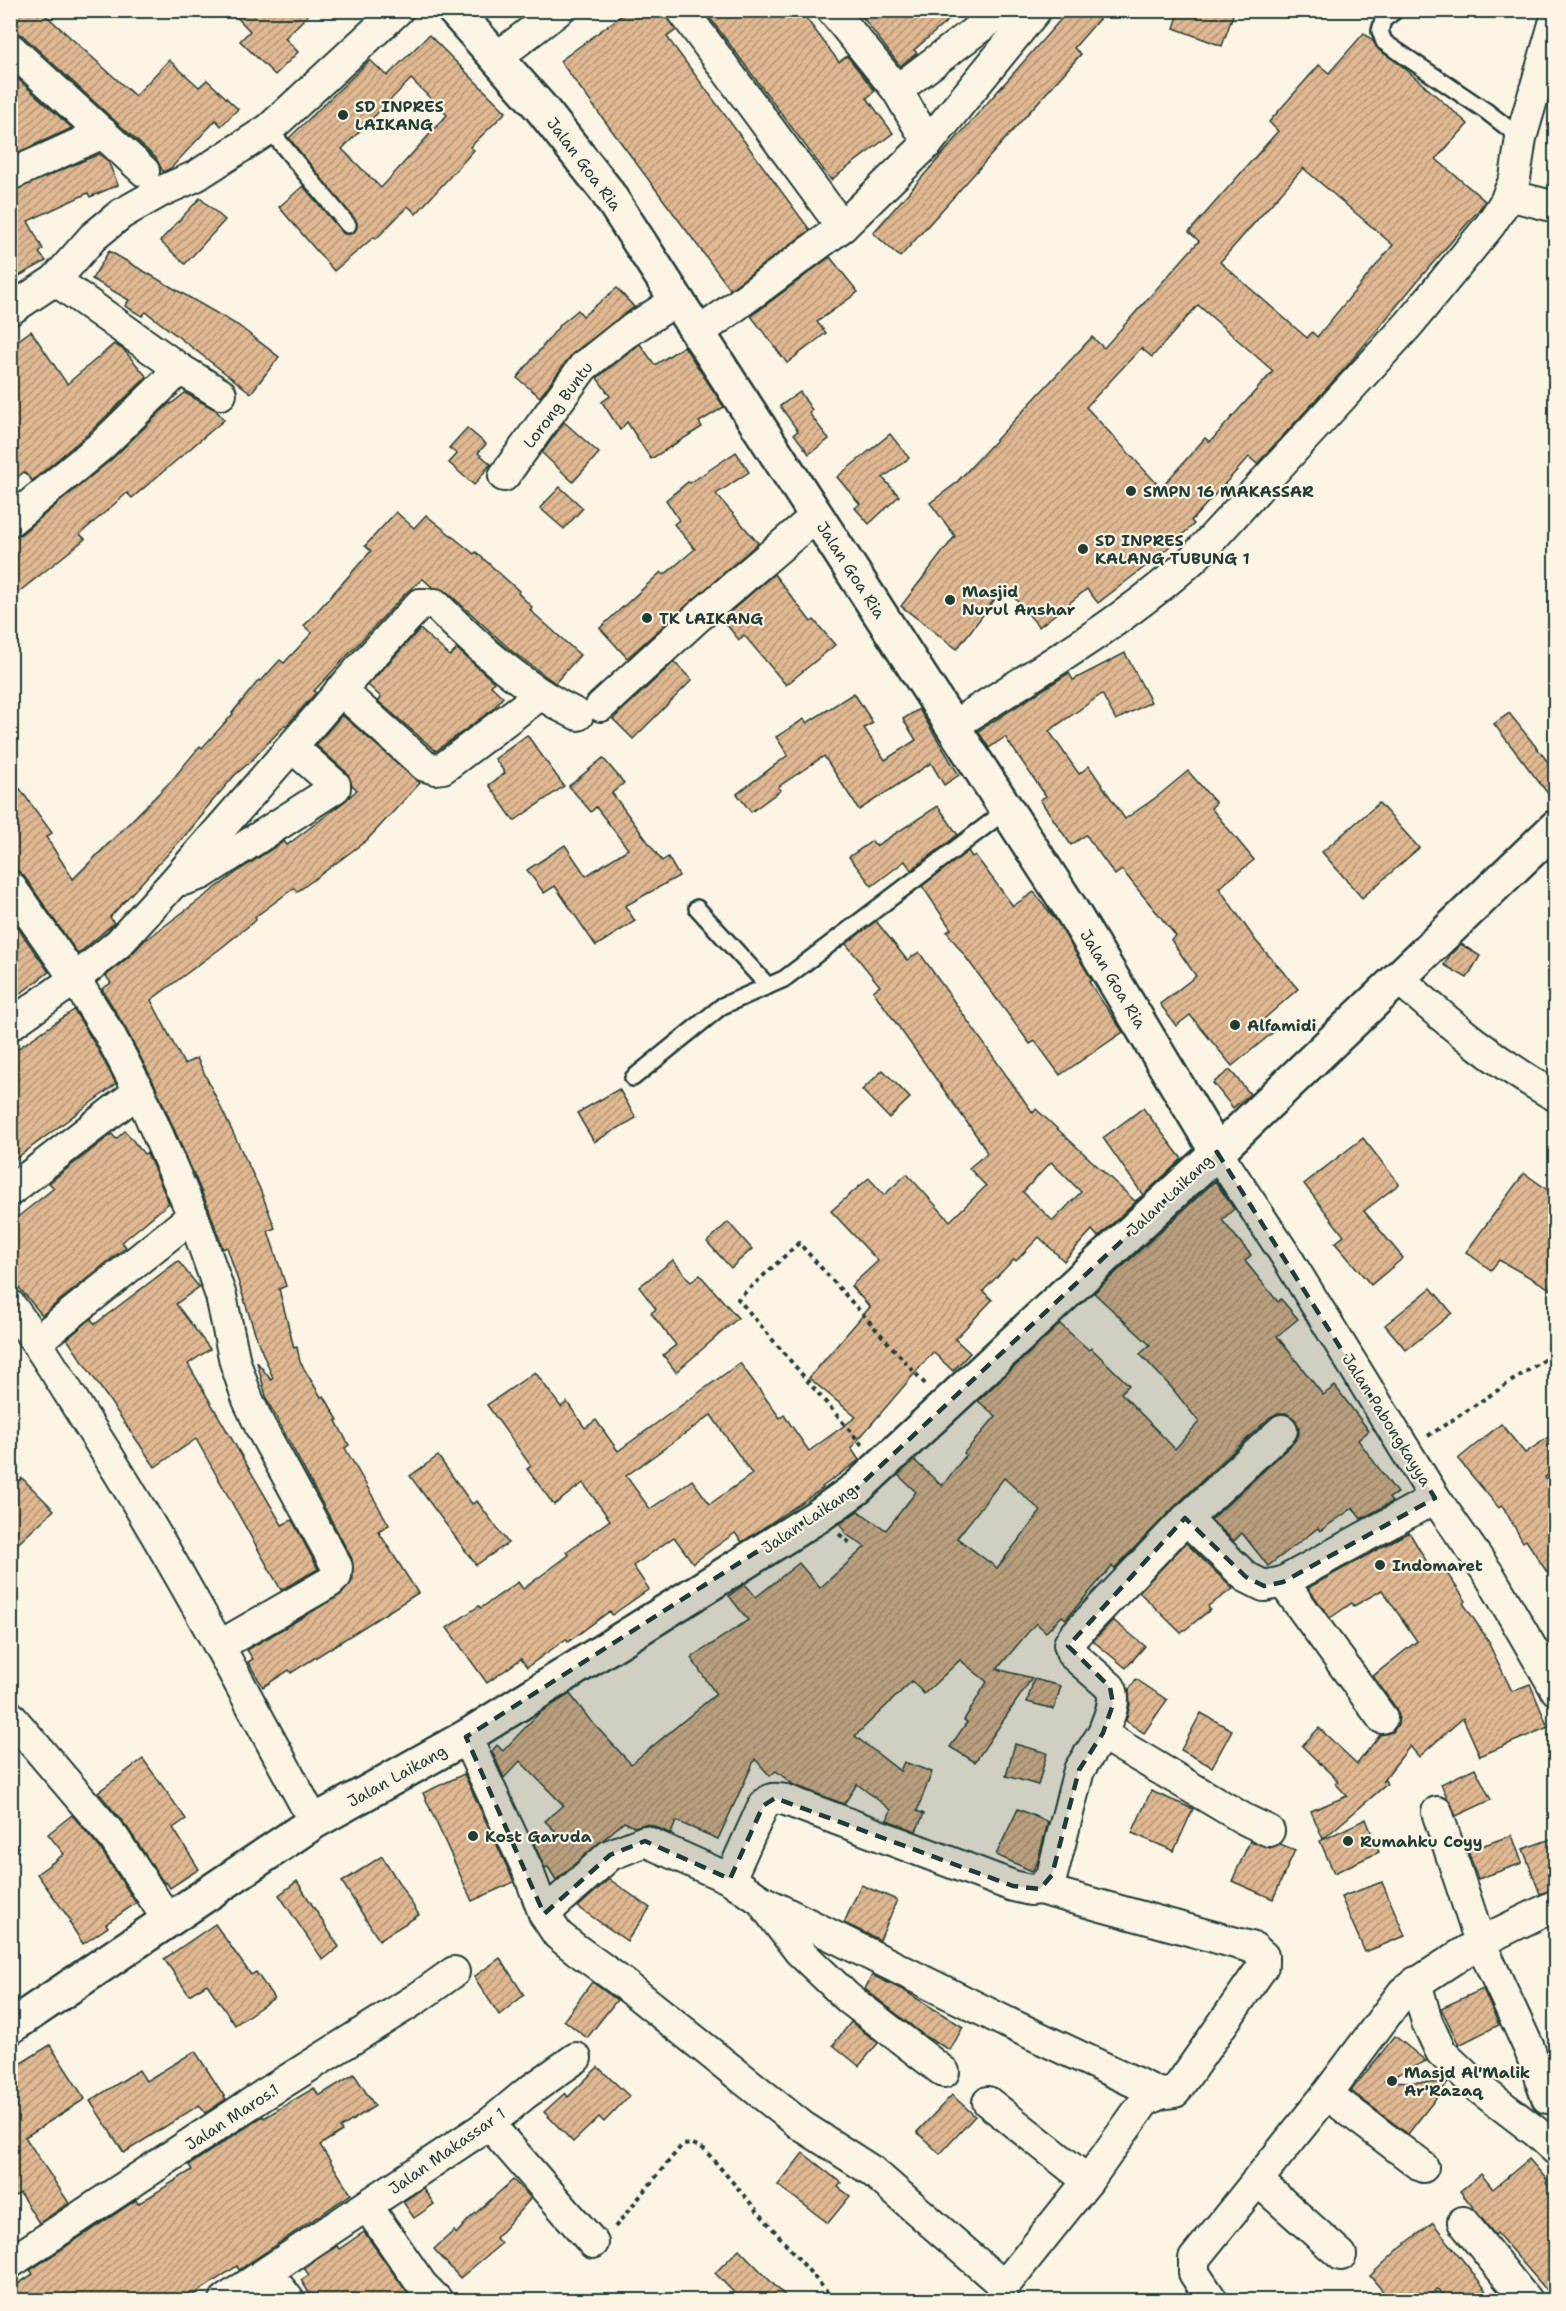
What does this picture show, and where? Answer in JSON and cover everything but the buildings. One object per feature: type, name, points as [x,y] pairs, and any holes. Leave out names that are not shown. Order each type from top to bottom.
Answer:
[{"type":"main road","name":"Jalan Goa Ria","points":[[454,10],[580,155],[605,189],[1070,906],[1217,1152]]},
{"type":"main road","name":"Jalan Laikang","points":[[10,2027],[314,1822],[466,1737],[818,1516],[857,1488],[943,1405],[1217,1152],[1556,827]]},
{"type":"street","points":[[10,310],[55,280],[93,237],[121,214],[162,191],[196,176],[269,129],[398,10]]},
{"type":"street","points":[[496,58],[559,10]]},
{"type":"street","points":[[682,10],[842,227]]},
{"type":"street","points":[[832,10],[897,90],[928,143]]},
{"type":"street","points":[[897,90],[1003,10]]},
{"type":"street","points":[[699,333],[842,227],[928,143],[1036,10]]},
{"type":"street","points":[[953,726],[1135,606],[1195,557],[1409,324],[1490,225],[1508,195],[1515,178],[1521,138],[1556,17]]},
{"type":"street","points":[[10,48],[144,171]]},
{"type":"street","points":[[10,175],[103,132]]},
{"type":"street","points":[[1508,195],[1556,207]]},
{"type":"street","points":[[55,280],[180,369],[221,394]]},
{"type":"street","name":"Lorong Buntu","points":[[504,476],[584,367],[623,335],[678,299]]},
{"type":"street","points":[[10,522],[101,446],[180,369]]},
{"type":"street","points":[[10,1025],[75,979],[119,943],[340,690],[420,604],[435,604],[477,646],[541,694],[590,710],[816,516]]},
{"type":"street","points":[[340,690],[425,766],[435,769],[443,768],[541,694]]},
{"type":"street","points":[[174,882],[202,874],[335,788],[335,785],[292,747]]},
{"type":"street","points":[[10,886],[75,979],[111,1037],[139,1091],[193,1216],[221,1296],[235,1362],[248,1400],[337,1567],[336,1576],[330,1582],[219,1646]]},
{"type":"street","points":[[1398,978],[1455,1029],[1496,1060],[1556,1096]]},
{"type":"street","points":[[10,1191],[139,1091]]},
{"type":"street","name":"Jalan Pabongkayya","points":[[1217,1152],[1284,1253],[1435,1498],[1490,1576],[1556,1690]]},
{"type":"street","points":[[37,1341],[193,1216]]},
{"type":"street","points":[[10,1305],[37,1341],[132,1492],[219,1646],[314,1822]]},
{"type":"street","points":[[1040,1889],[1052,1875],[1079,1770],[1103,1732],[1113,1704],[1114,1695],[1110,1688],[1072,1654],[1069,1644],[1074,1636],[1186,1519],[1282,1430]]},
{"type":"street","points":[[1186,1519],[1246,1577],[1264,1586],[1283,1582],[1435,1498]]},
{"type":"street","points":[[1283,1582],[1382,1718]]},
{"type":"street","points":[[10,1716],[114,1838],[168,1920]]},
{"type":"street","points":[[1103,1732],[1113,1741],[1244,1819],[1269,1831]]},
{"type":"street","points":[[466,1737],[528,1871],[544,1914],[558,1935],[624,1984],[802,2126],[872,2171],[1004,2286],[1088,2181],[1145,2102],[1160,2094],[1175,2092],[1263,1966],[1263,1956],[1254,1948],[1040,1889],[1030,1890],[1013,1886],[786,1800],[775,1798],[768,1800],[764,1806],[730,1879]]},
{"type":"street","points":[[1437,1812],[1480,1942],[1528,2048],[1547,2098]]},
{"type":"street","points":[[544,1914],[610,1855],[645,1841],[730,1879],[762,1901],[1006,2022],[1160,2094]]},
{"type":"street","points":[[762,1901],[799,1951],[848,1998],[944,2072]]},
{"type":"street","points":[[1212,2301],[1194,2273],[1194,2259],[1327,2094],[1403,1992],[1480,1942],[1556,1905]]},
{"type":"street","name":"Jalan Maros.1","points":[[10,2262],[265,2094],[416,1999],[454,1972]]},
{"type":"street","points":[[1416,1982],[1427,2022],[1442,2052],[1480,2089],[1556,2150]]},
{"type":"street","name":"Jalan Makassar 1","points":[[225,2301],[489,2124],[525,2094],[576,2058]]},
{"type":"street","points":[[1327,2094],[1423,2167]]},
{"type":"street","points":[[988,2102],[1088,2181]]},
{"type":"street","points":[[489,2124],[593,2243]]},
{"type":"street","points":[[1257,2180],[1341,2255]]},
{"type":"street","points":[[368,2206],[422,2285],[437,2301]]},
{"type":"street","points":[[1463,2222],[1526,2301]]},
{"type":"street","points":[[267,2272],[289,2301]]},
{"type":"lane","points":[[1396,10],[1383,20],[1380,31],[1384,42],[1521,138]]},
{"type":"lane","points":[[269,129],[348,225]]},
{"type":"lane","points":[[633,1078],[722,1006],[784,979],[1008,809]]},
{"type":"lane","points":[[697,908],[768,986]]},
{"type":"path","points":[[880,1466],[738,1299],[799,1243],[943,1405]]},
{"type":"path","points":[[1407,1450],[1556,1352]]},
{"type":"path","points":[[593,2243],[601,2242],[682,2145],[693,2144],[704,2149],[834,2301]]},
{"type":"highlighted area","points":[[1217,1152],[1435,1498],[1283,1582],[1264,1586],[1246,1577],[1185,1518],[1068,1646],[1110,1687],[1113,1704],[1103,1733],[1079,1770],[1052,1875],[1040,1889],[1013,1886],[775,1798],[763,1806],[730,1879],[645,1841],[610,1855],[544,1914],[466,1737],[857,1488]]},
{"type":"place","name":"SD INPRES LAIKANG","points":[[343,115]]},
{"type":"place","name":"SMPN 16 MAKASSAR","points":[[1131,491]]},
{"type":"place","name":"SD INPRES KALANG TUBUNG 1","points":[[1083,549]]},
{"type":"place","name":"Masjid Nurul Anshar","points":[[950,600]]},
{"type":"place","name":"TK LAIKANG","points":[[647,618]]},
{"type":"place","name":"Alfamidi","points":[[1235,1025]]},
{"type":"place","name":"Indomaret","points":[[1380,1565]]},
{"type":"place","name":"Kost Garuda","points":[[473,1836]]},
{"type":"place","name":"Rumahku Coyy","points":[[1348,1841]]},
{"type":"place","name":"Masjd Al'Malik Ar'Razaq","points":[[1392,2081]]}]
